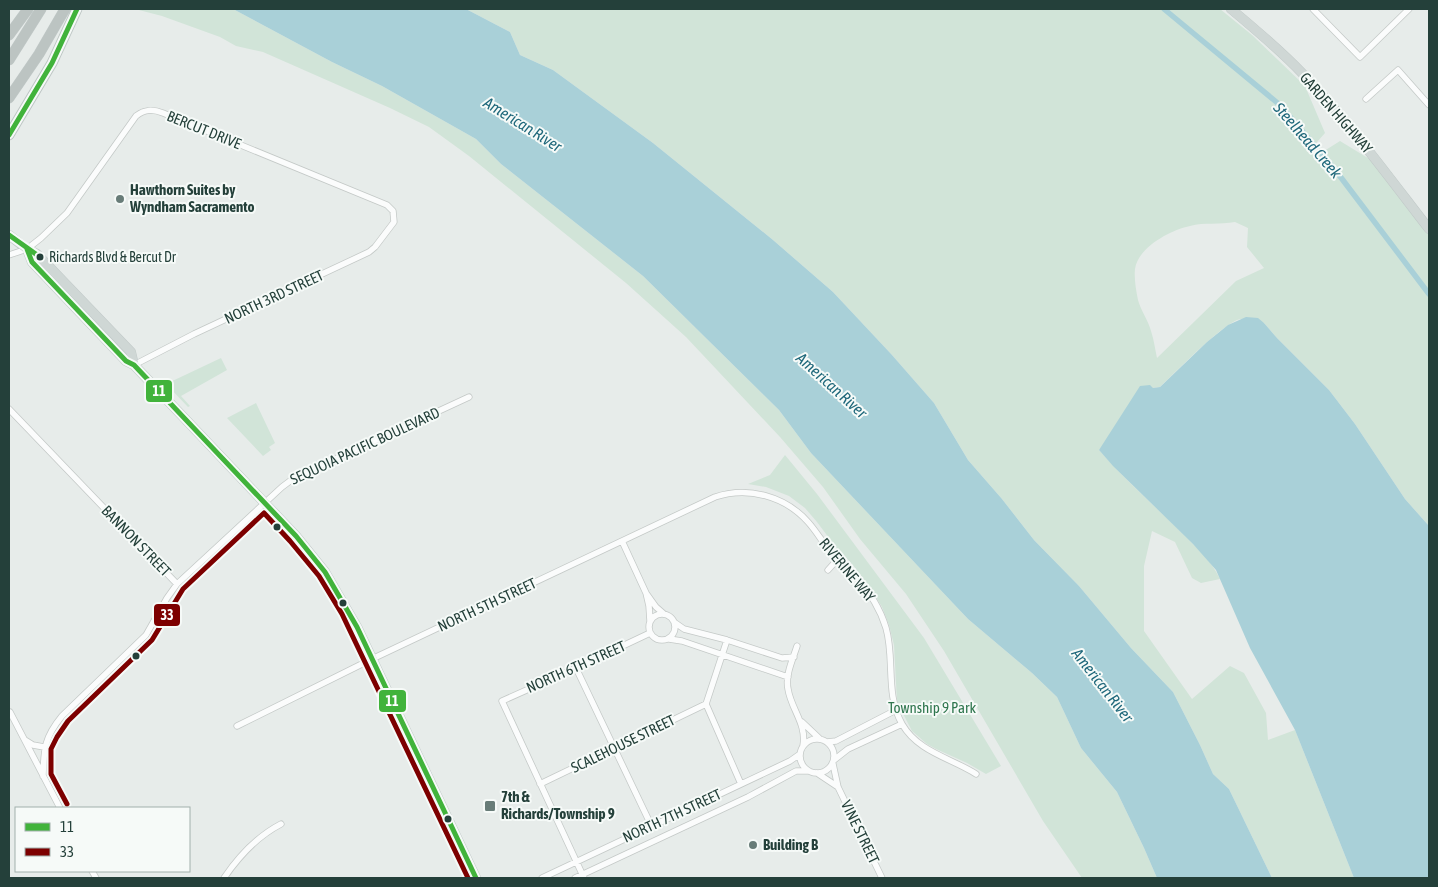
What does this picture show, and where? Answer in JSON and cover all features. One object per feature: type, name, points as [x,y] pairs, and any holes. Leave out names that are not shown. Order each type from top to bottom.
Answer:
[{"type":"highway","points":[[9,35],[28,9]]},
{"type":"highway","points":[[9,60],[41,9]]},
{"type":"highway","points":[[9,98],[65,9]]},
{"type":"highway","points":[[9,135],[44,77],[76,12]]},
{"type":"main road","name":"GARDEN HIGHWAY","points":[[1231,9],[1281,52],[1336,110],[1429,230]]},
{"type":"main road","points":[[9,235],[26,249],[37,254],[131,352],[134,365],[296,536],[325,572],[348,610],[476,878]]},
{"type":"street","points":[[1313,9],[1360,57],[1401,11],[1409,9]]},
{"type":"street","points":[[1366,99],[1398,70],[1429,105]]},
{"type":"street","name":"BERCUT DRIVE","points":[[9,255],[26,249],[41,238],[72,208],[136,116],[151,110],[163,113],[386,205],[393,211]]},
{"type":"street","name":"NORTH 3RD STREET","points":[[134,365],[194,334],[369,252],[394,222],[393,211]]},
{"type":"street","name":"SEQUOIA PACIFIC BOULEVARD","points":[[177,584],[264,502],[294,478],[469,397]]},
{"type":"street","name":"BANNON STREET","points":[[9,409],[177,584],[146,635],[62,716],[51,731],[44,747],[43,776]]},
{"type":"street","name":"NORTH 5TH STREET","points":[[237,726],[372,659],[715,497],[740,492]]},
{"type":"street","name":"RIVERINE WAY","points":[[740,492],[762,494],[789,506],[809,523],[837,560],[865,588],[874,600],[883,620],[889,642],[892,691],[896,710],[902,724],[915,740],[926,749],[976,774]]},
{"type":"street","points":[[622,541],[646,593],[656,607],[684,629],[727,640],[782,658],[794,657]]},
{"type":"street","points":[[828,570],[837,560]]},
{"type":"street","points":[[646,593],[650,621],[648,625],[650,633],[656,640],[682,641],[788,677]]},
{"type":"street","points":[[650,621],[656,615],[664,614]]},
{"type":"street","points":[[669,639],[675,629],[674,622]]},
{"type":"street","name":"NORTH 6TH STREET","points":[[540,784],[502,701],[650,633]]},
{"type":"street","points":[[727,640],[706,704],[741,784]]},
{"type":"street","points":[[797,646],[787,686],[790,698],[802,722],[820,739],[827,742],[836,741],[896,710]]},
{"type":"street","points":[[576,668],[651,826]]},
{"type":"street","name":"SCALEHOUSE STREET","points":[[540,784],[706,704]]},
{"type":"street","points":[[10,712],[59,807]]},
{"type":"street","points":[[802,722],[804,740],[800,760],[808,770],[817,773],[826,771],[848,749],[902,724]]},
{"type":"street","points":[[24,739],[44,747]]},
{"type":"street","points":[[803,746],[810,740],[820,739]]},
{"type":"street","points":[[827,742],[833,750],[833,762]]},
{"type":"street","name":"NORTH 7TH STREET","points":[[542,878],[790,761],[800,754]]},
{"type":"street","name":"VINE STREET","points":[[833,762],[838,786],[882,878]]},
{"type":"street","name":"NORTH 7TH STREET","points":[[575,878],[583,876],[748,797],[796,771],[808,770]]},
{"type":"street","name":"VINE STREET","points":[[817,773],[838,786]]},
{"type":"street","points":[[540,784],[583,876]]},
{"type":"street","points":[[224,878],[256,840],[281,824]]},
{"type":"green space","points":[[135,9],[233,9],[332,62],[382,86],[476,139],[501,164],[643,276],[779,410],[811,453],[968,619],[1032,673],[1057,697],[1081,748],[1117,792],[1157,878],[1082,878],[1043,821],[944,651],[906,594],[860,539],[823,487],[780,437],[686,337],[626,283],[469,156],[429,127],[263,52],[236,46],[220,37],[162,16]]},
{"type":"green space","points":[[466,9],[1220,9],[1252,35],[1305,86],[1325,133],[1310,150],[1321,153],[1340,141],[1381,166],[1429,229],[1429,526],[1405,499],[1355,424],[1329,390],[1264,323],[1247,319],[1241,319],[1224,328],[1200,348],[1160,387],[1153,388],[1099,450],[1197,548],[1208,560],[1220,579],[1201,583],[1192,578],[1175,542],[1152,531],[1144,566],[1144,631],[1192,699],[1230,666],[1244,673],[1266,713],[1268,740],[1295,730],[1354,878],[1272,878],[1229,789],[1213,774],[1173,692],[1131,648],[1079,586],[1034,540],[968,460],[934,403],[892,355],[833,292],[773,240],[653,143],[553,70],[520,55],[510,32]],"holes":[[[1235,222],[1248,228],[1247,247],[1264,268],[1236,281],[1157,358],[1152,334],[1138,300],[1135,277],[1137,261],[1156,241],[1182,228],[1201,224]]]},
{"type":"green space","points":[[221,358],[227,370],[181,396],[190,406],[188,407],[166,384]]},
{"type":"green space","points":[[256,403],[275,443],[269,447],[271,450],[263,456],[227,418]]},
{"type":"green space","name":"Township 9 Park","points":[[785,455],[817,494],[924,638],[1001,766],[986,774],[927,744],[912,731],[897,702],[894,645],[889,625],[882,607],[869,586],[805,508],[789,496],[766,487],[748,484],[770,475]]},
{"type":"water","name":"American River","points":[[233,9],[466,9],[510,32],[520,55],[553,70],[653,143],[773,240],[833,292],[892,355],[934,403],[968,460],[1034,540],[1079,586],[1131,648],[1173,692],[1213,774],[1229,789],[1272,878],[1157,878],[1117,792],[1081,748],[1057,697],[1032,673],[968,619],[811,453],[779,410],[643,276],[501,164],[476,139],[382,86],[332,62]]},
{"type":"water","points":[[1246,317],[1258,318],[1264,323],[1329,390],[1355,424],[1405,499],[1429,526],[1429,878],[1354,878],[1295,730],[1250,648],[1216,570],[1193,544],[1099,450],[1140,386],[1160,387],[1207,342],[1228,325]]},
{"type":"waterway","name":"Steelhead Creek","points":[[1164,9],[1280,105],[1333,167],[1429,294]]},
{"type":"transit line","name":"11","points":[[9,135],[52,63],[77,9]]},
{"type":"transit line","name":"11","points":[[9,235],[40,257]]},
{"type":"transit line","name":"11","points":[[27,249],[32,262],[126,361],[134,365],[296,536],[325,572],[357,627],[476,878]]},
{"type":"transit line","name":"33","points":[[67,804],[51,774],[51,749],[57,737],[68,721],[152,640],[183,589],[264,513],[319,576],[342,614],[468,878]]},
{"type":"place","name":"Hawthorn Suites by Wyndham Sacramento","points":[[120,199]]},
{"type":"place","name":"Richards Blvd & Bercut Dr","points":[[40,257]]},
{"type":"place","name":"7th & Richards/Township 9","points":[[490,806]]},
{"type":"place","name":"Building B","points":[[753,845]]}]
